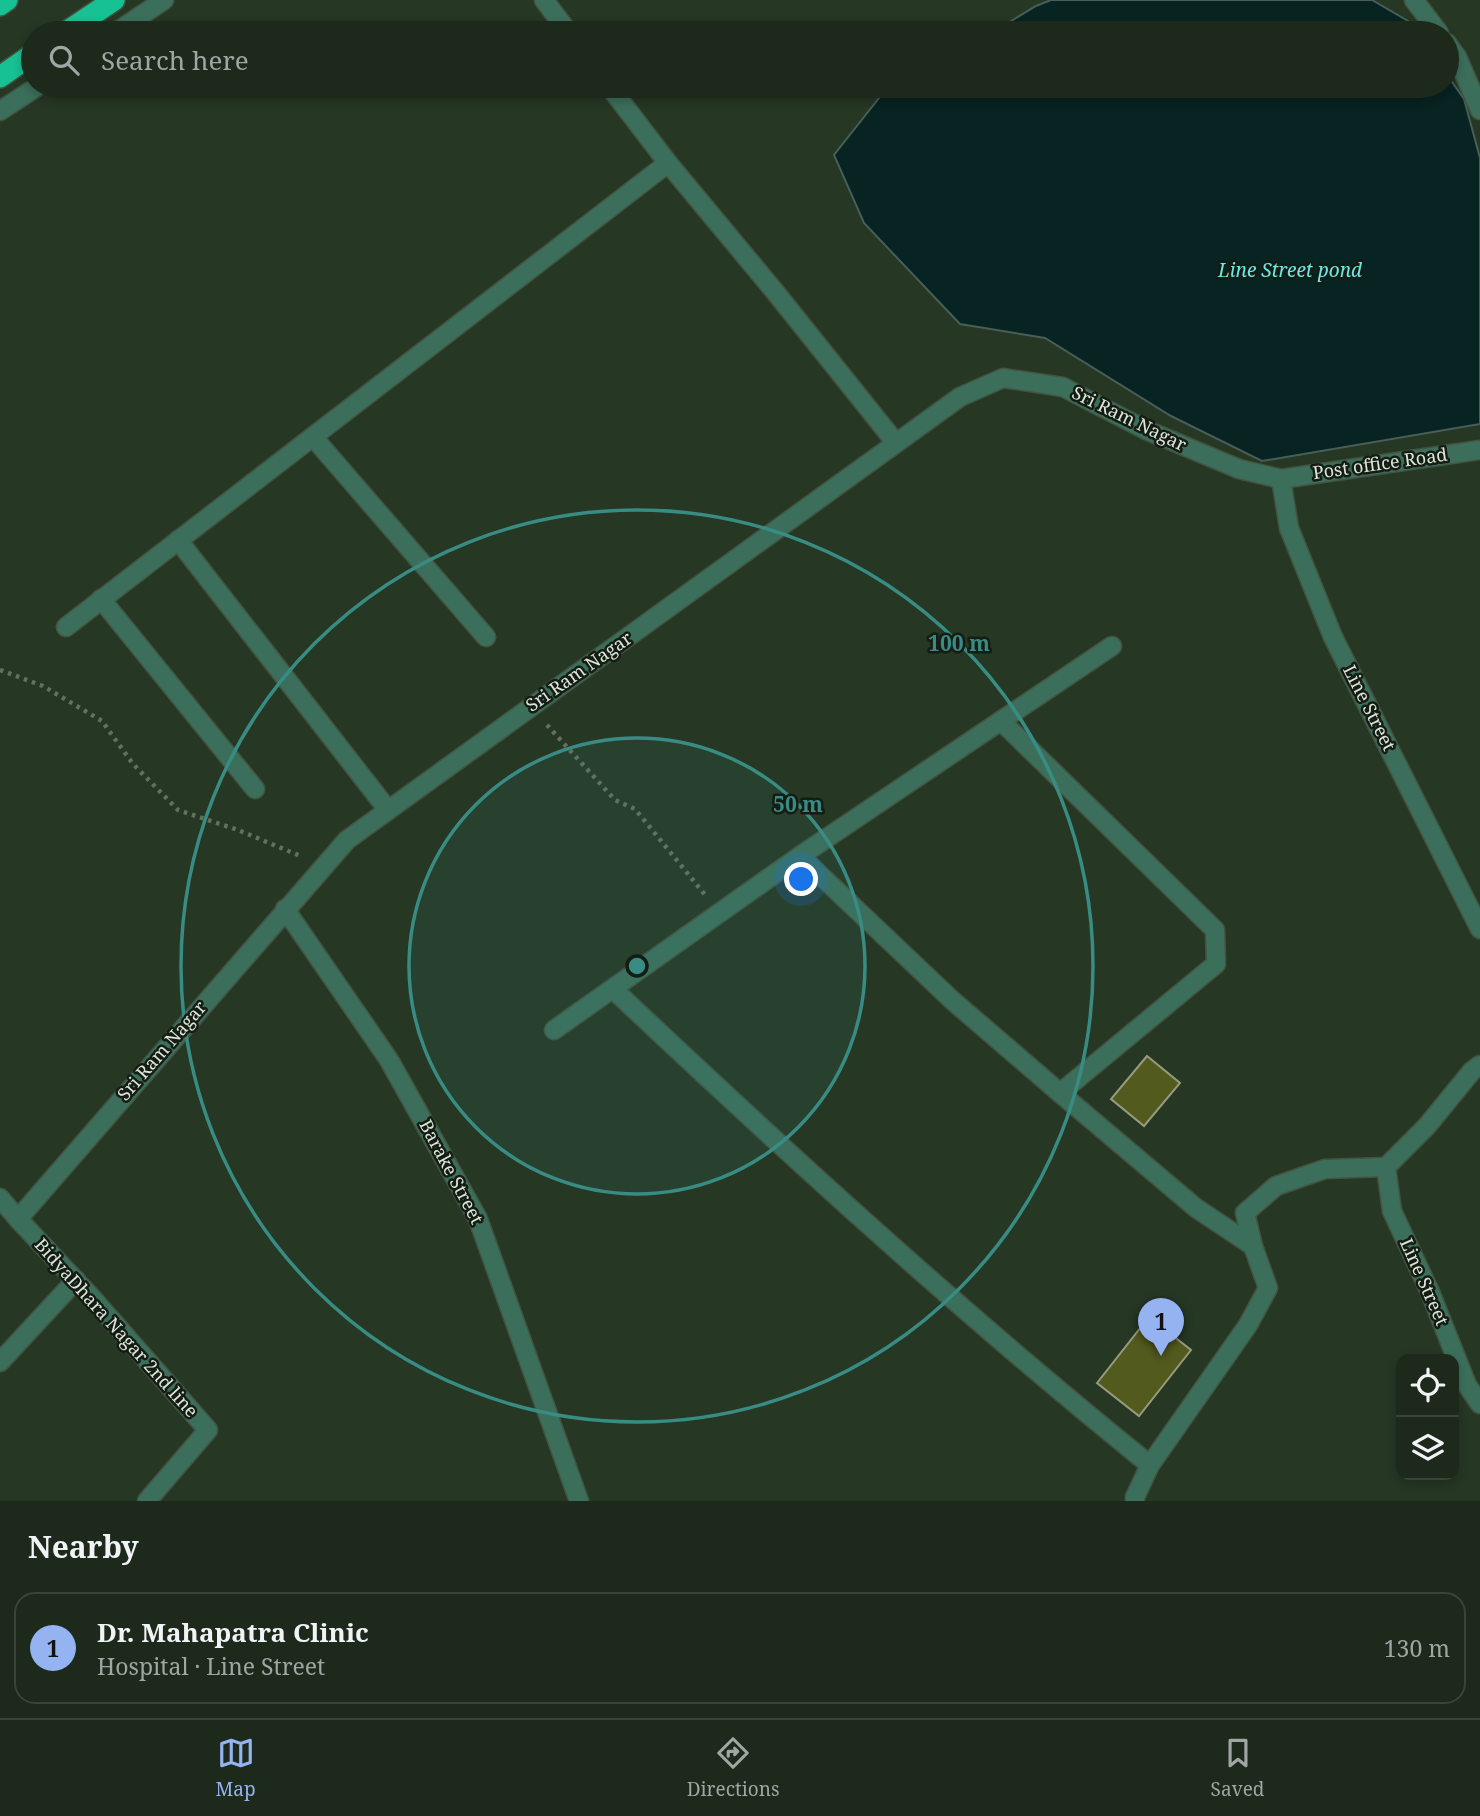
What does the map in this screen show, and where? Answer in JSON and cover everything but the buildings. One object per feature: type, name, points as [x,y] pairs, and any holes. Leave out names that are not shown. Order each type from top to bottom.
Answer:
[{"type":"highway","points":[[0,5],[7,0]]},
{"type":"highway","points":[[83,21],[114,0]]},
{"type":"highway","points":[[0,77],[21,62]]},
{"type":"street","points":[[133,21],[164,0]]},
{"type":"street","points":[[544,0],[560,21]]},
{"type":"street","points":[[1414,0],[1430,21]]},
{"type":"street","points":[[1459,62],[1480,110]]},
{"type":"street","points":[[0,111],[21,97]]},
{"type":"street","points":[[618,98],[895,443]]},
{"type":"street","points":[[66,627],[668,163]]},
{"type":"street","name":"Sri Ram Nagar","points":[[18,1219],[347,840],[960,397],[1003,378],[1063,387],[1146,430],[1240,469],[1281,479]]},
{"type":"street","points":[[313,437],[486,637]]},
{"type":"street","name":"Post office Road","points":[[1281,479],[1480,450]]},
{"type":"street","name":"Line Street","points":[[1281,479],[1289,528],[1333,637],[1480,929]]},
{"type":"street","points":[[178,540],[388,810]]},
{"type":"street","points":[[102,599],[255,789]]},
{"type":"street","points":[[554,1030],[800,856],[1112,646]]},
{"type":"street","points":[[1001,721],[1215,930],[1216,964],[1060,1093]]},
{"type":"street","points":[[800,856],[953,1001],[1196,1208],[1253,1246]]},
{"type":"street","name":"Barake Street","points":[[285,909],[389,1060],[478,1219],[579,1501]]},
{"type":"street","points":[[614,990],[726,1096],[971,1318],[1150,1465]]},
{"type":"street","points":[[1135,1501],[1150,1465],[1248,1325],[1268,1288],[1245,1213],[1276,1186],[1325,1169],[1386,1167],[1427,1126],[1472,1070],[1480,1065]]},
{"type":"street","name":"Line Street","points":[[1386,1167],[1392,1211],[1430,1292],[1467,1385],[1480,1404]]},
{"type":"street","points":[[0,1198],[18,1219]]},
{"type":"street","name":"BidyaDhara Nagar 2nd line","points":[[18,1219],[76,1280],[208,1430],[147,1501]]},
{"type":"street","points":[[0,1362],[76,1280]]},
{"type":"path","points":[[0,670],[43,686],[102,721],[133,764],[178,810],[238,830],[324,866]]},
{"type":"path","points":[[530,706],[615,800],[635,809],[720,913]]},
{"type":"water","points":[[1051,0],[1372,0],[1408,21],[1011,21]]},
{"type":"water","name":"Line Street pond","points":[[1459,92],[1464,99],[1480,158],[1480,424],[1262,461],[1171,416],[1045,338],[960,324],[864,223],[834,155],[879,98],[1459,98]]},
{"type":"place","name":"Dr. Mahapatra Clinic","points":[[1161,1356]]}]
